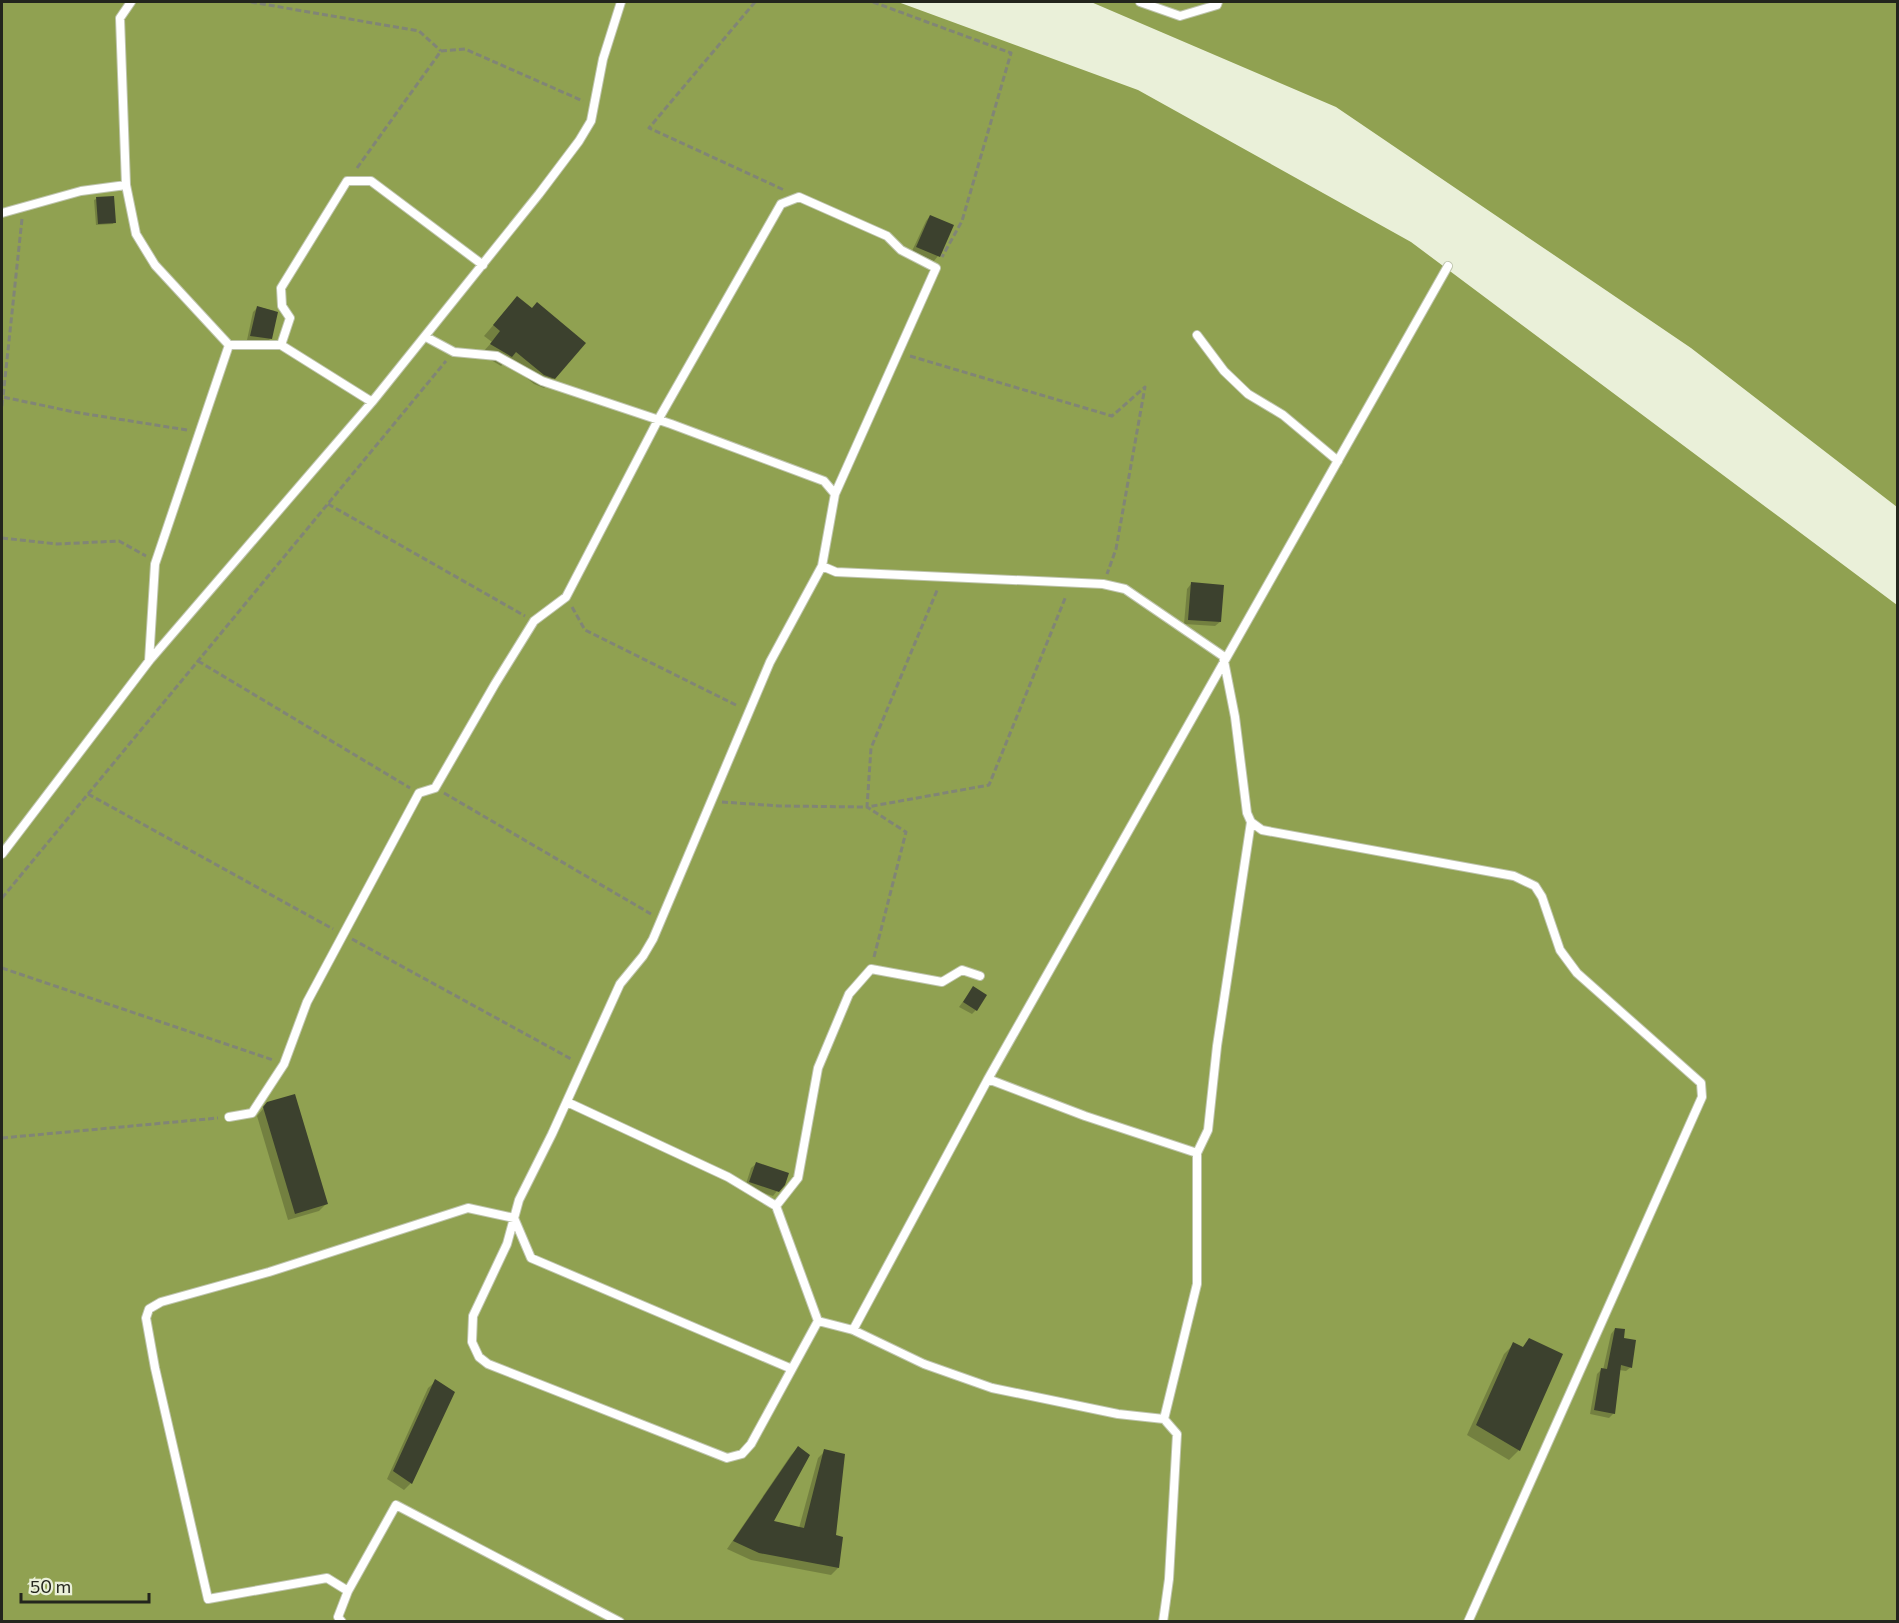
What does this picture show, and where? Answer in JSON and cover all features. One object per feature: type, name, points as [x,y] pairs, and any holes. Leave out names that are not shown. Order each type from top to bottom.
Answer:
[{"type":"lane","points":[[131,2],[120,18],[126,185],[136,234],[155,265],[229,345],[281,345],[372,402]]},
{"type":"lane","points":[[2,854],[149,661],[426,337],[579,141],[591,121],[603,59],[621,2]]},
{"type":"lane","points":[[1140,2],[1180,16],[1217,5],[1218,2]]},
{"type":"lane","points":[[281,345],[290,318],[282,306],[281,288],[347,181],[371,181],[483,265]]},
{"type":"lane","points":[[2,213],[81,191],[126,185]]},
{"type":"lane","points":[[229,1117],[252,1113],[284,1064],[307,1002],[419,793],[435,788],[534,621],[566,597],[658,420],[781,204],[799,197],[887,236],[901,250],[936,268],[835,494],[822,566],[770,662],[661,920],[643,956],[620,984],[567,1102],[519,1200],[507,1244],[473,1316],[472,1342],[479,1357],[488,1364],[727,1458],[742,1454],[751,1443],[818,1321],[776,1206],[728,1177],[567,1102]]},
{"type":"lane","points":[[853,1330],[988,1079],[1448,266]]},
{"type":"lane","points":[[1197,335],[1224,371],[1248,394],[1283,415],[1338,461]]},
{"type":"lane","points":[[426,337],[454,352],[497,356],[542,381],[658,420],[824,481],[835,494]]},
{"type":"lane","points":[[149,661],[156,561],[229,345]]},
{"type":"lane","points":[[822,566],[836,572],[1104,584],[1125,589],[1223,656],[1235,717],[1247,813],[1251,822],[1262,830],[1514,876],[1535,886],[1542,897],[1560,950],[1577,973],[1701,1083],[1702,1097],[1468,1622]]},
{"type":"lane","points":[[1164,1419],[1197,1284],[1197,1153],[1208,1130],[1217,1046],[1251,822]]},
{"type":"lane","points":[[776,1206],[798,1178],[818,1068],[849,993],[871,969],[942,982],[962,970],[980,976]]},
{"type":"lane","points":[[988,1079],[1085,1116],[1197,1153]]},
{"type":"lane","points":[[348,1591],[327,1578],[208,1599],[155,1368],[146,1318],[149,1309],[160,1302],[269,1272],[468,1208],[514,1218]]},
{"type":"lane","points":[[514,1218],[531,1258],[792,1369]]},
{"type":"lane","points":[[818,1321],[853,1330],[924,1364],[992,1388],[1118,1414],[1164,1419],[1177,1434],[1169,1579],[1163,1622]]},
{"type":"lane","points":[[342,1622],[338,1617],[348,1591],[396,1505],[620,1622]]},
{"type":"path","points":[[251,2],[419,31],[441,51],[465,49],[594,105]]},
{"type":"path","points":[[755,2],[649,128],[799,197]]},
{"type":"path","points":[[873,2],[1011,53],[962,221],[936,268]]},
{"type":"path","points":[[347,181],[441,51]]},
{"type":"path","points":[[2,406],[23,208]]},
{"type":"path","points":[[2,898],[454,352]]},
{"type":"path","points":[[898,353],[1112,416],[1145,387],[1116,549],[1104,584]]},
{"type":"path","points":[[3,397],[74,412],[200,431]]},
{"type":"path","points":[[328,504],[534,621]]},
{"type":"path","points":[[2,538],[57,544],[119,541],[156,561]]},
{"type":"path","points":[[867,807],[871,748],[943,577]]},
{"type":"path","points":[[711,801],[780,806],[867,807],[989,785],[1071,583]]},
{"type":"path","points":[[566,597],[585,630],[749,711]]},
{"type":"path","points":[[198,661],[419,793]]},
{"type":"path","points":[[435,788],[661,920]]},
{"type":"path","points":[[867,807],[906,832],[871,969]]},
{"type":"path","points":[[2,968],[284,1064]]},
{"type":"path","points":[[2,1138],[229,1117]]},
{"type":"shaded area","points":[[2,2],[898,2],[1138,90],[1411,242],[1897,605],[1897,1621],[2,1622]]},
{"type":"shaded area","points":[[1091,2],[1897,2],[1897,507],[1691,348],[1336,107]]},
{"type":"building","points":[[114,196],[116,223],[98,224],[96,197]]},
{"type":"building","points":[[930,215],[954,225],[940,257],[916,247]]},
{"type":"building","points":[[517,296],[532,308],[537,302],[586,343],[555,379],[544,375],[516,352],[512,357],[490,344],[500,331],[493,325]]},
{"type":"building","points":[[257,306],[278,312],[272,339],[250,336]]},
{"type":"building","points":[[1191,582],[1224,585],[1221,622],[1188,620]]},
{"type":"building","points":[[973,986],[987,995],[977,1011],[963,1002]]},
{"type":"building","points":[[295,1094],[328,1204],[295,1214],[263,1107],[267,1102]]},
{"type":"building","points":[[756,1162],[789,1173],[785,1185],[779,1192],[749,1182]]},
{"type":"building","points":[[1615,1328],[1625,1329],[1624,1338],[1636,1340],[1632,1368],[1621,1365],[1615,1414],[1594,1410],[1601,1368],[1607,1369]]},
{"type":"building","points":[[1529,1338],[1563,1354],[1520,1451],[1476,1425],[1513,1342],[1523,1347]]},
{"type":"building","points":[[435,1379],[455,1392],[412,1484],[393,1471]]},
{"type":"building","points":[[798,1446],[810,1455],[774,1521],[804,1528],[824,1449],[845,1454],[836,1535],[843,1537],[839,1568],[759,1553],[733,1541]]}]
